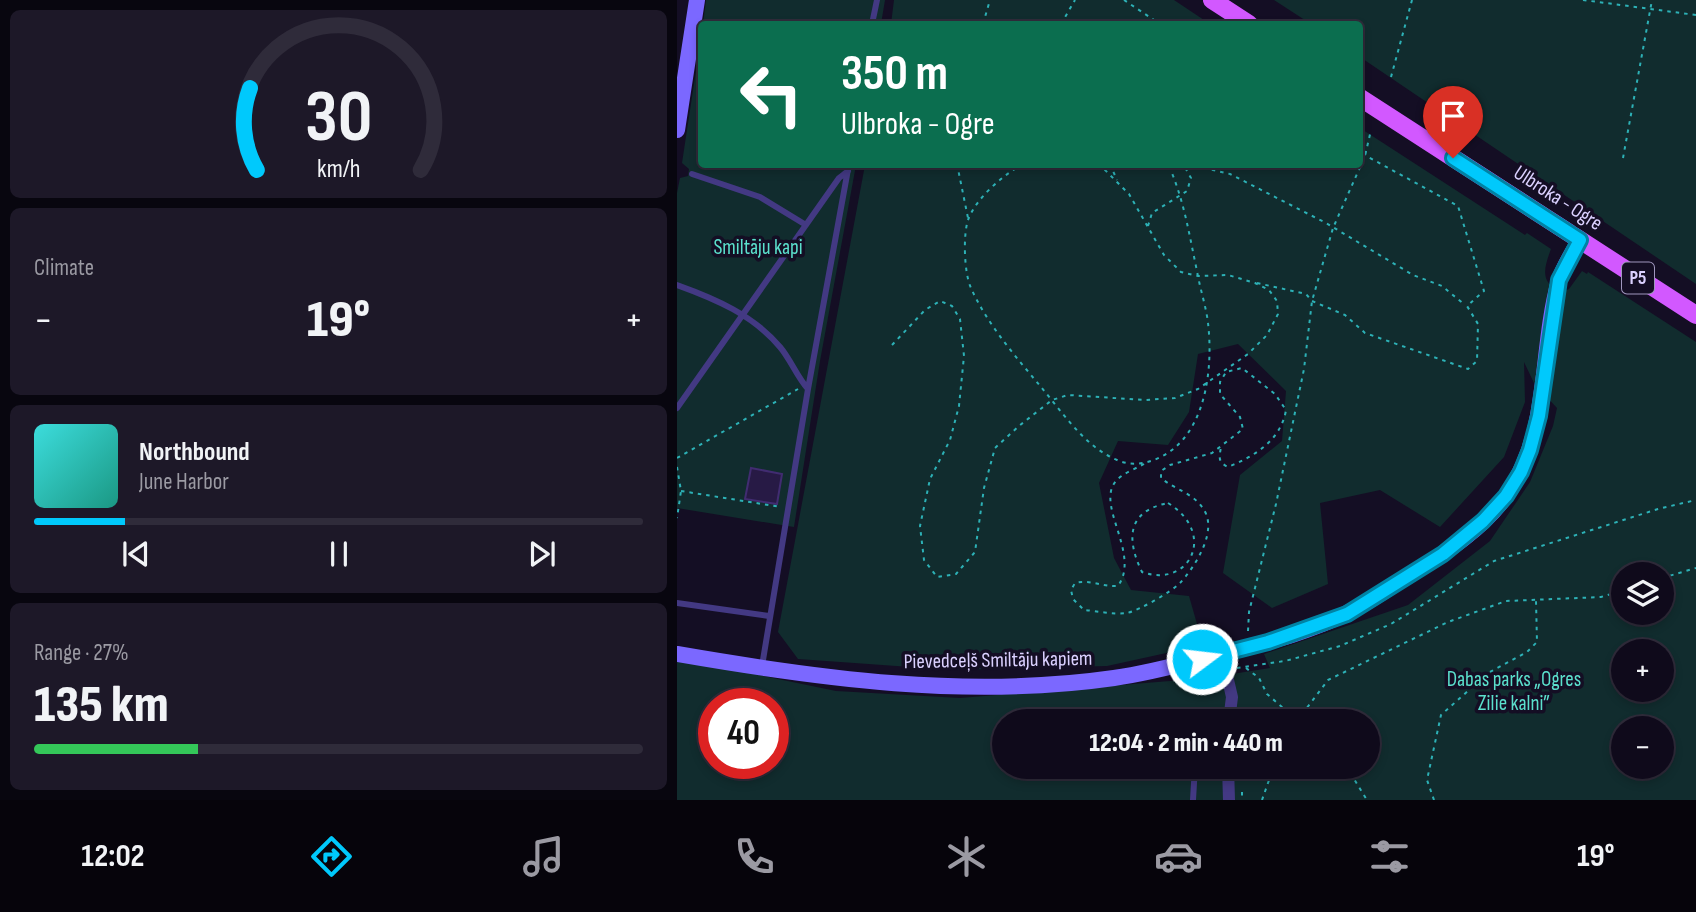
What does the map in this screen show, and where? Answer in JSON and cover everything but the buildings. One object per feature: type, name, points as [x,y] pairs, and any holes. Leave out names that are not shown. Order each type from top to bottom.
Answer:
[{"type":"main road","points":[[1212,0],[1244,21]]},
{"type":"main road","name":"Ulbroka - Ogre","points":[[1363,100],[1696,315]]},
{"type":"street","points":[[677,130],[697,0]]},
{"type":"street","name":"Pievedceļš Smiltāju kapiem","points":[[677,654],[839,679],[913,685],[1045,684],[1114,678],[1222,654],[1309,629],[1347,614],[1443,554],[1483,521],[1506,496],[1521,472],[1539,416],[1559,280],[1580,240]]},
{"type":"street","points":[[1222,654],[1232,697],[1230,709]]},
{"type":"street","points":[[1228,779],[1229,800]]},
{"type":"lane","points":[[873,21],[877,0]]},
{"type":"lane","points":[[677,408],[848,168]]},
{"type":"lane","points":[[761,669],[806,387],[848,168]]},
{"type":"lane","points":[[692,174],[752,194],[806,225]]},
{"type":"lane","points":[[677,285],[727,304],[743,315],[781,348],[806,387]]},
{"type":"lane","points":[[677,603],[769,616]]},
{"type":"lane","points":[[1193,800],[1194,779]]},
{"type":"path","points":[[984,21],[990,0]]},
{"type":"path","points":[[1063,21],[1075,0]]},
{"type":"path","points":[[1124,0],[1155,21]]},
{"type":"path","points":[[1391,77],[1412,0]]},
{"type":"path","points":[[1583,0],[1696,15]]},
{"type":"path","points":[[1623,158],[1652,0]]},
{"type":"path","points":[[1363,160],[1371,130]]},
{"type":"path","points":[[1365,156],[1458,206],[1484,291],[1467,306]]},
{"type":"path","points":[[957,168],[966,198],[968,220],[965,257],[970,286],[1022,364],[1095,447],[1119,461],[1144,464]]},
{"type":"path","points":[[968,220],[985,194],[1018,168]]},
{"type":"path","points":[[1103,168],[1129,194],[1163,255],[1181,272],[1198,276],[1228,275],[1306,294],[1312,301],[1345,315],[1365,333],[1468,369],[1477,360],[1478,324],[1467,306],[1442,286],[1413,275],[1333,228],[1231,174],[1205,168]]},
{"type":"path","points":[[1112,168],[1119,184]]},
{"type":"path","points":[[1170,168],[1181,196],[1208,321],[1210,355],[1205,384],[1196,419],[1184,440],[1166,454],[1114,482],[1110,494],[1126,562],[1125,576],[1118,586],[1104,587],[1086,580],[1075,583],[1071,590],[1073,599],[1084,610],[1128,612],[1178,586],[1198,560],[1207,533],[1206,511],[1189,493],[1169,485],[1161,478],[1161,471],[1170,465],[1212,453],[1243,429],[1239,417],[1220,394],[1220,382],[1226,372],[1242,368],[1275,394],[1286,410],[1283,425],[1269,443],[1246,460],[1228,467],[1219,458],[1221,447]]},
{"type":"path","points":[[1148,227],[1152,214],[1181,196],[1191,185],[1191,178],[1185,168]]},
{"type":"path","points":[[1252,646],[1247,626],[1249,612],[1276,504],[1304,369],[1312,301],[1333,228],[1360,168]]},
{"type":"path","points":[[892,345],[925,310],[940,301],[952,306],[960,319],[964,356],[959,406],[949,440],[930,479],[920,526],[924,560],[937,577],[956,574],[975,552],[984,488],[994,448],[1052,400],[1068,395],[1145,400],[1175,398],[1226,372],[1267,335],[1278,314],[1277,302],[1269,290],[1255,283]]},
{"type":"path","points":[[677,458],[806,387]]},
{"type":"path","points":[[677,467],[681,491],[677,518]]},
{"type":"path","points":[[681,491],[788,508]]},
{"type":"path","points":[[1225,671],[1285,660],[1350,642],[1391,624],[1494,561],[1658,509],[1696,500]]},
{"type":"path","points":[[1168,503],[1182,512],[1193,527],[1196,543],[1186,564],[1173,573],[1155,577],[1142,572],[1134,555],[1132,532],[1139,516],[1151,507],[1168,503]]},
{"type":"path","points":[[1674,574],[1696,568]]},
{"type":"path","points":[[1306,709],[1328,680],[1448,622],[1506,601],[1601,597],[1611,594]]},
{"type":"path","points":[[1434,800],[1427,780],[1441,715],[1488,673],[1527,652],[1537,642],[1536,601]]},
{"type":"path","points":[[1245,666],[1259,678],[1267,694],[1284,709]]},
{"type":"path","points":[[1262,800],[1269,779]]},
{"type":"path","points":[[1354,779],[1367,800]]},
{"type":"green space","points":[[706,0],[885,0],[882,21],[703,21]]},
{"type":"green space","points":[[894,0],[1174,0],[1206,21],[891,21]]},
{"type":"green space","points":[[1274,0],[1696,0],[1696,284],[1363,59],[1363,21],[1306,21]]},
{"type":"green space","name":"Smiltāju kapi","points":[[697,64],[698,168],[855,168],[820,361],[794,527],[677,508],[677,193],[680,178],[688,176],[689,169],[682,163]]},
{"type":"green space","name":"Dabas parks „Ogres Zilie kalni”","points":[[1363,130],[1551,249],[1545,274],[1555,288],[1562,292],[1569,289],[1582,271],[1587,274],[1588,272],[1696,342],[1696,800],[677,800],[677,658],[836,691],[960,698],[1207,678],[1270,668],[1264,654],[1408,605],[1490,541],[1530,482],[1553,426],[1557,408],[1534,383],[1524,362],[1525,402],[1504,457],[1440,527],[1380,490],[1320,503],[1328,584],[1272,608],[1223,573],[1240,475],[1282,441],[1286,391],[1238,344],[1198,354],[1189,412],[1168,445],[1118,441],[1099,483],[1114,558],[1131,590],[1189,596],[1203,645],[1107,666],[953,670],[798,659],[778,632],[864,168],[1363,168]]},
{"type":"route","points":[[1202,659],[1268,642],[1347,614],[1443,554],[1463,538],[1506,496],[1521,472],[1539,416],[1559,280],[1580,240],[1453,158]]}]
